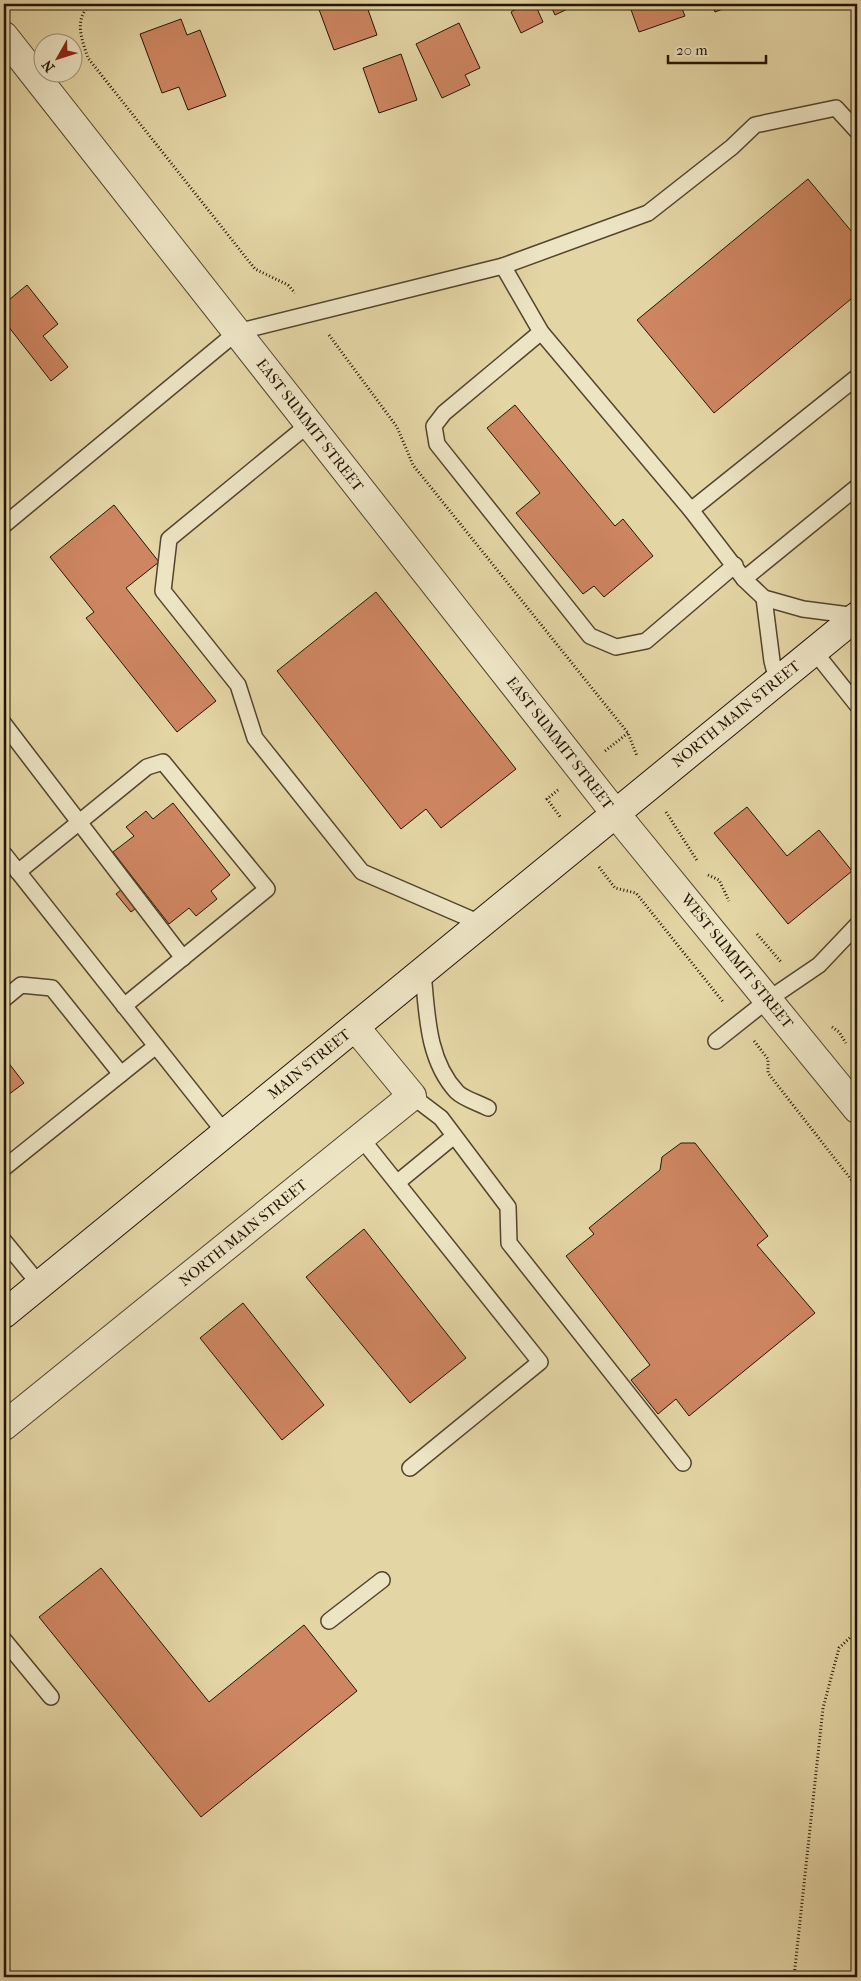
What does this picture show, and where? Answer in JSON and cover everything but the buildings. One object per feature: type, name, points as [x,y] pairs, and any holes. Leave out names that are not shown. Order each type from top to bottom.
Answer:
[{"type":"street","name":"EAST SUMMIT STREET","points":[[4,36],[615,813]]},
{"type":"street","name":"NORTH MAIN STREET","points":[[615,813],[857,616]]},
{"type":"street","name":"MAIN STREET","points":[[4,1314],[615,813]]},
{"type":"street","name":"WEST SUMMIT STREET","points":[[615,813],[857,1109]]},
{"type":"street","points":[[355,1026],[412,1096]]},
{"type":"street","name":"NORTH MAIN STREET","points":[[4,1426],[412,1096]]},
{"type":"lane","points":[[4,525],[237,332],[502,266],[648,213],[732,147],[755,125],[836,108],[857,131]]},
{"type":"lane","points":[[502,266],[541,332],[691,510],[744,579],[764,598],[821,612],[857,616]]},
{"type":"lane","points":[[541,332],[444,413],[434,426],[438,444],[590,636],[616,647],[646,641],[735,565]]},
{"type":"lane","points":[[691,510],[857,377]]},
{"type":"lane","points":[[309,424],[169,539],[164,591],[238,685],[255,738],[362,872],[480,924]]},
{"type":"lane","points":[[744,579],[857,487]]},
{"type":"lane","points":[[764,598],[772,662],[777,680]]},
{"type":"lane","points":[[814,651],[857,705]]},
{"type":"lane","points":[[4,724],[183,958]]},
{"type":"lane","points":[[18,872],[147,767],[163,762],[267,889],[124,1006]]},
{"type":"lane","points":[[4,854],[225,1133]]},
{"type":"lane","points":[[716,1041],[769,1000],[818,966],[857,925]]},
{"type":"lane","points":[[423,972],[431,1038],[438,1066],[458,1093],[488,1108]]},
{"type":"lane","points":[[4,999],[21,985],[52,988],[121,1074]]},
{"type":"lane","points":[[4,1168],[156,1046]]},
{"type":"lane","points":[[412,1096],[441,1118],[508,1207],[509,1243],[683,1463]]},
{"type":"lane","points":[[398,1182],[454,1136]]},
{"type":"lane","points":[[361,1138],[540,1362],[410,1468]]},
{"type":"lane","points":[[4,1241],[40,1285]]},
{"type":"lane","points":[[330,1621],[382,1580]]},
{"type":"lane","points":[[4,1640],[51,1698]]},
{"type":"path","points":[[91,4],[84,9],[78,31],[88,58],[255,269],[288,285],[313,313],[397,427],[413,465],[628,733],[650,784],[686,846],[708,876],[720,880],[731,904]]},
{"type":"path","points":[[755,932],[798,981]]},
{"type":"path","points":[[828,1024],[839,1032],[848,1048]]},
{"type":"path","points":[[794,1977],[823,1708],[839,1648],[857,1631]]}]
